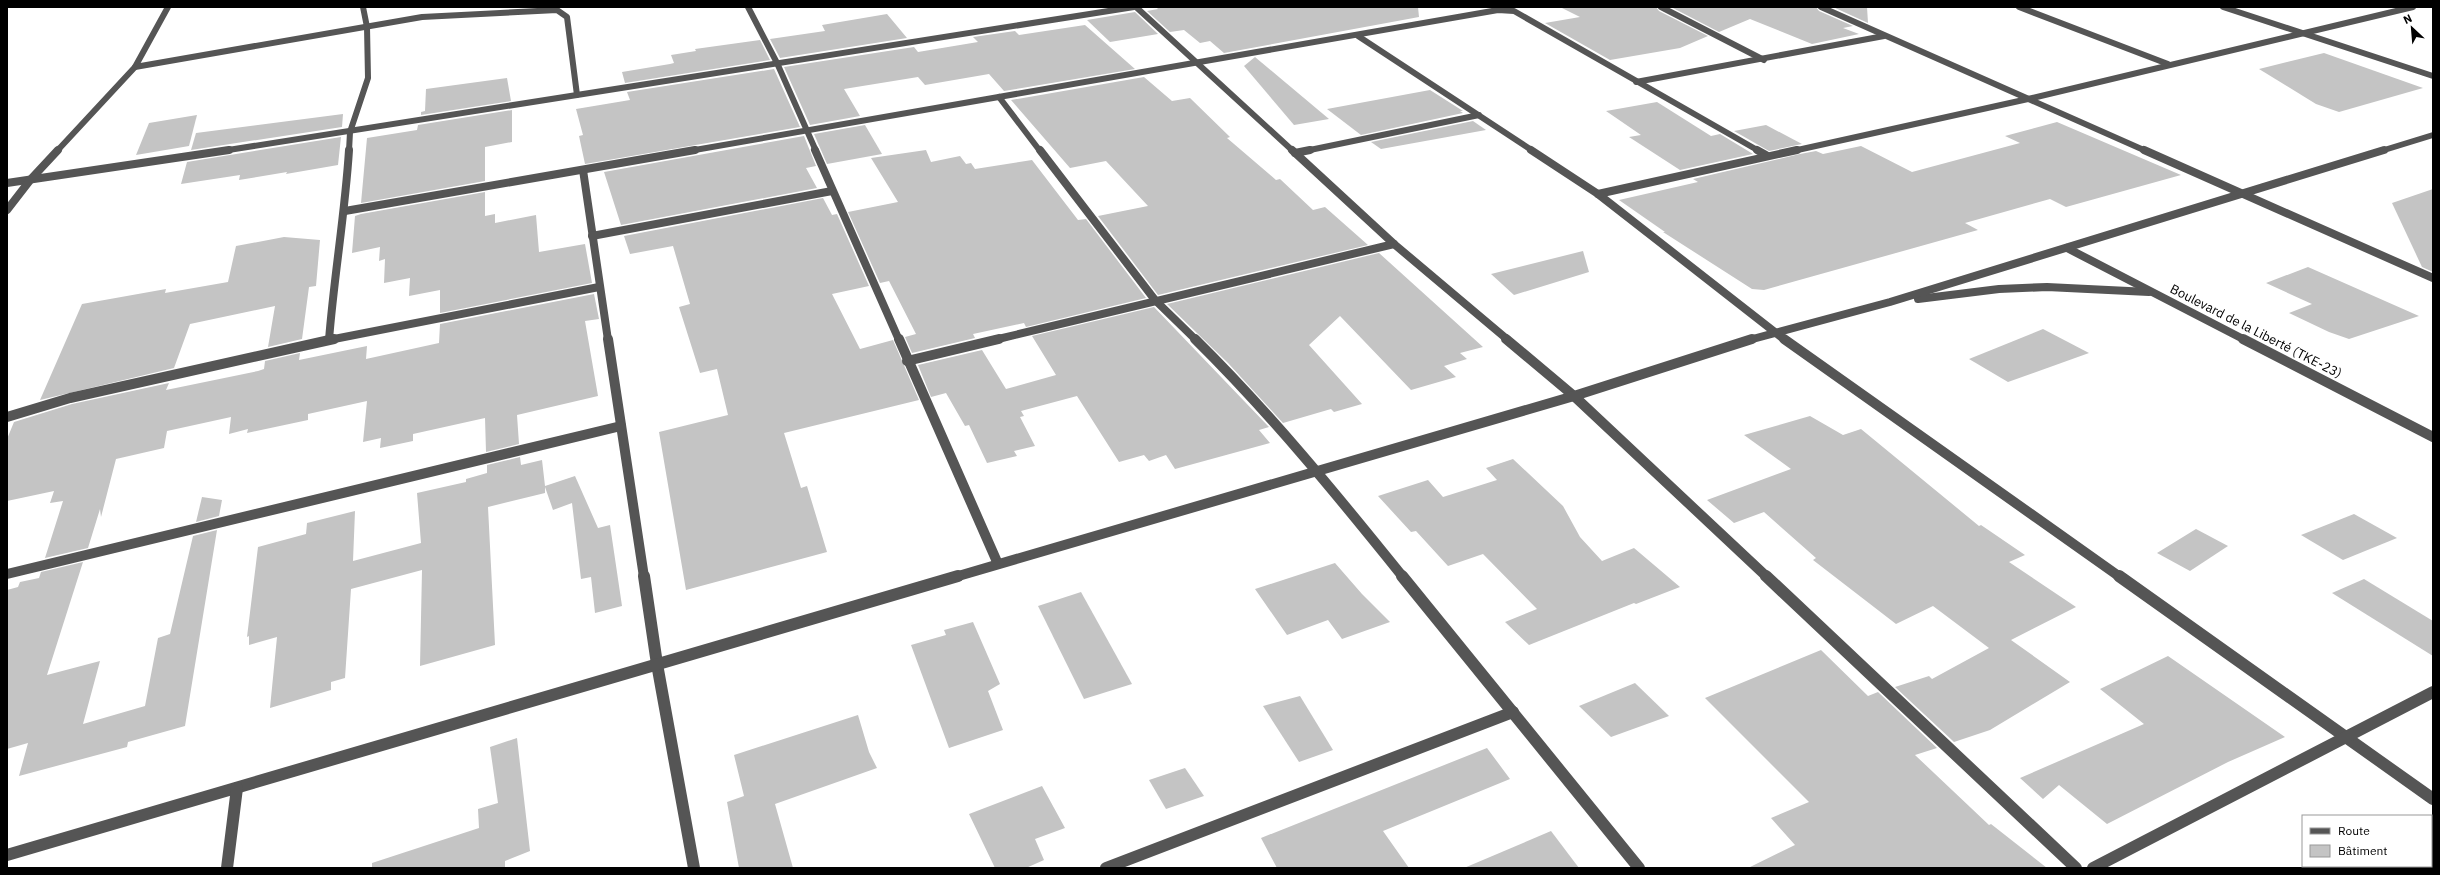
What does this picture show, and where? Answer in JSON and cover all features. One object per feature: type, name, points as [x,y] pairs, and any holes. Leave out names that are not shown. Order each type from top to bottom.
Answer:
[{"type":"street","points":[[7,210],[31,179],[135,67],[168,7]]},
{"type":"street","points":[[329,340],[334,277],[345,211],[350,132],[368,78],[367,27],[363,7]]},
{"type":"street","points":[[748,7],[777,63],[906,362],[998,564]]},
{"type":"street","points":[[1074,7],[1086,14]]},
{"type":"street","points":[[7,183],[350,132],[1135,7],[1394,244],[1574,396],[2076,868]]},
{"type":"street","points":[[1661,7],[1764,60]]},
{"type":"street","points":[[1821,7],[2433,278]]},
{"type":"street","points":[[2019,7],[2168,64]]},
{"type":"street","points":[[2223,7],[2433,76]]},
{"type":"street","points":[[1598,194],[1766,155],[2028,99],[2168,64],[2413,7]]},
{"type":"street","points":[[135,67],[422,18],[556,9],[567,17],[577,95]]},
{"type":"street","points":[[345,211],[806,132],[1196,62],[1507,10],[1514,11],[1766,155]]},
{"type":"street","points":[[1358,36],[1598,194],[1774,332],[2433,799]]},
{"type":"street","points":[[1636,82],[1764,60],[1884,36]]},
{"type":"street","points":[[999,97],[1155,300],[1226,370],[1316,470],[1639,868]]},
{"type":"street","points":[[1295,153],[1479,115]]},
{"type":"street","points":[[7,855],[1316,470],[1574,396],[1774,332],[1890,302],[2433,135]]},
{"type":"street","points":[[583,170],[599,287],[657,664],[694,868]]},
{"type":"street","points":[[592,236],[832,191]]},
{"type":"street","points":[[906,362],[1155,300],[1394,244]]},
{"type":"street","name":"Boulevard de la Liberté (TKE-23)","points":[[2067,248],[2433,437]]},
{"type":"street","points":[[7,417],[70,398],[329,340],[599,287]]},
{"type":"street","points":[[1890,302],[1999,289],[2047,287],[2152,293]]},
{"type":"street","points":[[7,574],[621,426]]},
{"type":"street","points":[[2093,868],[2433,692]]},
{"type":"street","points":[[1106,868],[1512,712]]},
{"type":"street","points":[[227,868],[237,788]]},
{"type":"building","points":[[1156,7],[1418,7],[1419,17],[1224,53],[1210,41],[1200,43],[1184,30],[1170,32],[1147,11],[1158,9]]},
{"type":"building","points":[[1560,7],[1656,7],[1659,11],[1708,36],[1680,48],[1610,60],[1545,23],[1580,17]]},
{"type":"building","points":[[1671,7],[1816,7],[1819,11],[1853,26],[1843,28],[1859,34],[1812,44],[1750,19],[1719,32]]},
{"type":"building","points":[[1833,7],[1867,7],[1868,23]]},
{"type":"building","points":[[1135,12],[1158,34],[1110,42],[1087,20]]},
{"type":"building","points":[[887,14],[907,38],[780,58],[770,39],[825,31],[822,25]]},
{"type":"building","points":[[1085,25],[1135,69],[1004,91],[989,74],[925,85],[918,77],[844,89],[860,116],[810,125],[784,67],[914,47],[918,52],[978,42],[973,37],[1015,31],[1019,35]]},
{"type":"building","points":[[760,40],[770,60],[625,83],[622,72],[674,63],[671,55],[696,51],[695,49]]},
{"type":"building","points":[[2324,53],[2423,88],[2339,112],[2316,104],[2259,69]]},
{"type":"building","points":[[1255,57],[1329,119],[1294,125],[1244,66]]},
{"type":"building","points":[[774,69],[800,127],[585,164],[579,136],[583,135],[576,109],[630,100],[627,92]]},
{"type":"building","points":[[1144,77],[1172,101],[1190,98],[1230,137],[1227,138],[1276,180],[1280,179],[1313,210],[1325,207],[1368,245],[1158,295],[1098,216],[1148,206],[1106,161],[1070,168],[1011,100]]},
{"type":"building","points":[[507,78],[511,101],[421,115],[421,112],[425,111],[426,89]]},
{"type":"building","points":[[1430,90],[1463,111],[1460,111],[1463,113],[1361,135],[1327,109]]},
{"type":"building","points":[[1657,102],[1711,136],[1720,134],[1753,154],[1680,170],[1629,137],[1641,135],[1606,111]]},
{"type":"building","points":[[512,110],[512,142],[485,147],[485,181],[361,203],[367,138],[417,130],[418,125]]},
{"type":"building","points":[[343,114],[342,127],[191,150],[196,133]]},
{"type":"building","points":[[197,115],[189,146],[136,155],[149,123]]},
{"type":"building","points":[[1473,121],[1486,130],[1381,149],[1371,142]]},
{"type":"building","points":[[2057,122],[2181,175],[2066,207],[2050,199],[1965,223],[1978,230],[1764,290],[1752,289],[1663,232],[1665,232],[1619,200],[1698,182],[1693,179],[1800,154],[1816,151],[1823,154],[1861,146],[1912,172],[2020,143],[2005,136]]},
{"type":"building","points":[[865,125],[882,154],[827,164],[814,134]]},
{"type":"building","points":[[1766,125],[1802,144],[1769,151],[1734,131]]},
{"type":"building","points":[[804,136],[816,166],[806,168],[817,188],[621,225],[604,172]]},
{"type":"building","points":[[341,137],[338,165],[239,180],[240,175],[181,184],[187,162]]},
{"type":"building","points":[[926,150],[931,162],[960,156],[966,164],[971,163],[975,169],[1032,160],[1078,220],[1086,219],[1146,298],[1026,327],[1024,323],[973,334],[975,338],[912,353],[905,337],[916,334],[889,281],[880,283],[848,212],[898,202],[871,158]]},
{"type":"building","points":[[2433,189],[2433,272],[2422,267],[2392,203]]},
{"type":"building","points":[[485,192],[485,216],[495,214],[495,223],[536,215],[539,252],[585,244],[592,283],[440,313],[440,290],[409,296],[410,278],[384,283],[385,259],[379,261],[380,247],[352,253],[355,216]]},
{"type":"building","points":[[823,198],[832,215],[837,214],[869,286],[832,294],[860,349],[893,340],[919,400],[784,433],[801,488],[807,486],[827,552],[686,590],[659,432],[728,415],[717,369],[700,373],[679,307],[690,304],[673,246],[630,254],[624,236]]},
{"type":"building","points":[[284,237],[320,240],[316,286],[309,287],[302,339],[268,347],[275,306],[190,324],[174,368],[40,400],[82,304],[166,289],[165,293],[228,282],[236,246]]},
{"type":"building","points":[[1583,251],[1589,272],[1514,295],[1491,274]]},
{"type":"building","points":[[1379,253],[1483,347],[1460,353],[1467,359],[1444,366],[1456,377],[1411,390],[1340,316],[1309,345],[1362,404],[1334,412],[1331,409],[1283,423],[1228,363],[1167,304]]},
{"type":"building","points":[[2308,267],[2419,316],[2349,339],[2329,332],[2289,313],[2312,304],[2266,283]]},
{"type":"building","points":[[594,294],[599,319],[585,321],[598,396],[517,415],[519,444],[486,452],[485,418],[413,434],[413,441],[380,448],[381,438],[363,442],[367,401],[308,414],[308,420],[247,433],[248,429],[229,434],[231,417],[167,431],[164,448],[116,459],[101,517],[100,509],[88,548],[45,558],[63,501],[50,503],[54,491],[7,501],[7,439],[14,422],[72,404],[169,383],[166,390],[258,371],[264,369],[265,361],[300,353],[299,360],[367,346],[366,359],[439,343],[440,324]]},
{"type":"building","points":[[1154,307],[1269,427],[1259,430],[1270,443],[1175,469],[1166,455],[1149,461],[1144,455],[1119,462],[1077,396],[1021,411],[1024,416],[1020,417],[1035,446],[1014,451],[1017,456],[987,463],[969,425],[965,426],[946,393],[931,397],[918,365],[982,350],[1006,389],[1056,375],[1032,336]]},
{"type":"building","points":[[2043,329],[2089,353],[2008,382],[1969,359]]},
{"type":"building","points":[[1810,416],[1843,435],[1861,429],[1979,526],[1981,525],[2025,555],[2009,562],[2076,607],[2011,640],[2070,682],[1990,730],[1954,742],[1895,687],[1929,676],[1932,679],[1989,648],[1933,606],[1896,624],[1813,560],[1816,558],[1764,512],[1734,523],[1707,500],[1791,469],[1744,435]]},
{"type":"building","points":[[520,457],[521,465],[542,460],[545,486],[575,476],[598,528],[610,525],[622,606],[595,613],[591,577],[581,579],[572,503],[553,510],[545,487],[545,493],[488,507],[495,645],[420,666],[422,570],[351,589],[345,678],[331,682],[331,690],[270,708],[277,637],[249,645],[249,636],[247,637],[258,547],[306,534],[307,523],[355,511],[353,561],[421,543],[417,493],[466,482],[466,479],[487,473],[487,465]]},
{"type":"building","points":[[1513,459],[1563,506],[1580,537],[1602,561],[1634,548],[1680,587],[1636,604],[1634,603],[1529,645],[1505,622],[1537,609],[1483,554],[1448,566],[1416,531],[1411,532],[1378,496],[1428,480],[1443,497],[1497,480],[1486,468]]},
{"type":"building","points":[[202,497],[222,500],[219,516],[196,522]]},
{"type":"building","points":[[2354,514],[2397,538],[2343,560],[2301,535]]},
{"type":"building","points":[[2196,529],[2228,546],[2190,571],[2157,553]]},
{"type":"building","points":[[217,530],[185,726],[128,742],[127,747],[19,776],[28,743],[7,749],[7,590],[18,587],[20,582],[39,578],[41,572],[83,562],[47,675],[100,661],[83,724],[145,706],[158,638],[170,634],[193,536]]},
{"type":"building","points":[[1335,563],[1362,594],[1390,622],[1342,639],[1328,620],[1287,635],[1255,589]]},
{"type":"building","points":[[2364,579],[2433,621],[2433,656],[2332,593]]},
{"type":"building","points":[[1081,592],[1132,684],[1084,699],[1038,606]]},
{"type":"building","points":[[973,622],[1000,684],[988,691],[1003,730],[949,748],[911,645],[946,635],[944,630]]},
{"type":"building","points":[[1821,650],[1868,696],[1878,692],[1937,748],[1915,755],[1989,825],[1991,824],[2047,868],[1748,868],[1795,845],[1771,818],[1809,802],[1705,698]]},
{"type":"building","points":[[2168,656],[2285,737],[2228,762],[2107,824],[2059,785],[2043,799],[2020,778],[2144,724],[2100,689]]},
{"type":"building","points":[[1635,683],[1669,716],[1611,737],[1579,706]]},
{"type":"building","points":[[1300,696],[1333,750],[1299,762],[1263,706]]},
{"type":"building","points":[[858,715],[869,752],[877,768],[775,804],[793,868],[739,868],[727,802],[744,796],[734,755]]},
{"type":"building","points":[[517,738],[530,851],[505,861],[505,868],[372,868],[372,863],[479,828],[478,809],[498,803],[490,747]]},
{"type":"building","points":[[1487,748],[1510,779],[1383,831],[1409,868],[1277,868],[1261,838]]},
{"type":"building","points":[[1185,768],[1204,796],[1166,809],[1149,780]]},
{"type":"building","points":[[1042,786],[1065,828],[1035,839],[1044,860],[1026,868],[995,868],[969,814]]},
{"type":"building","points":[[1551,831],[1579,868],[1464,868]]}]
